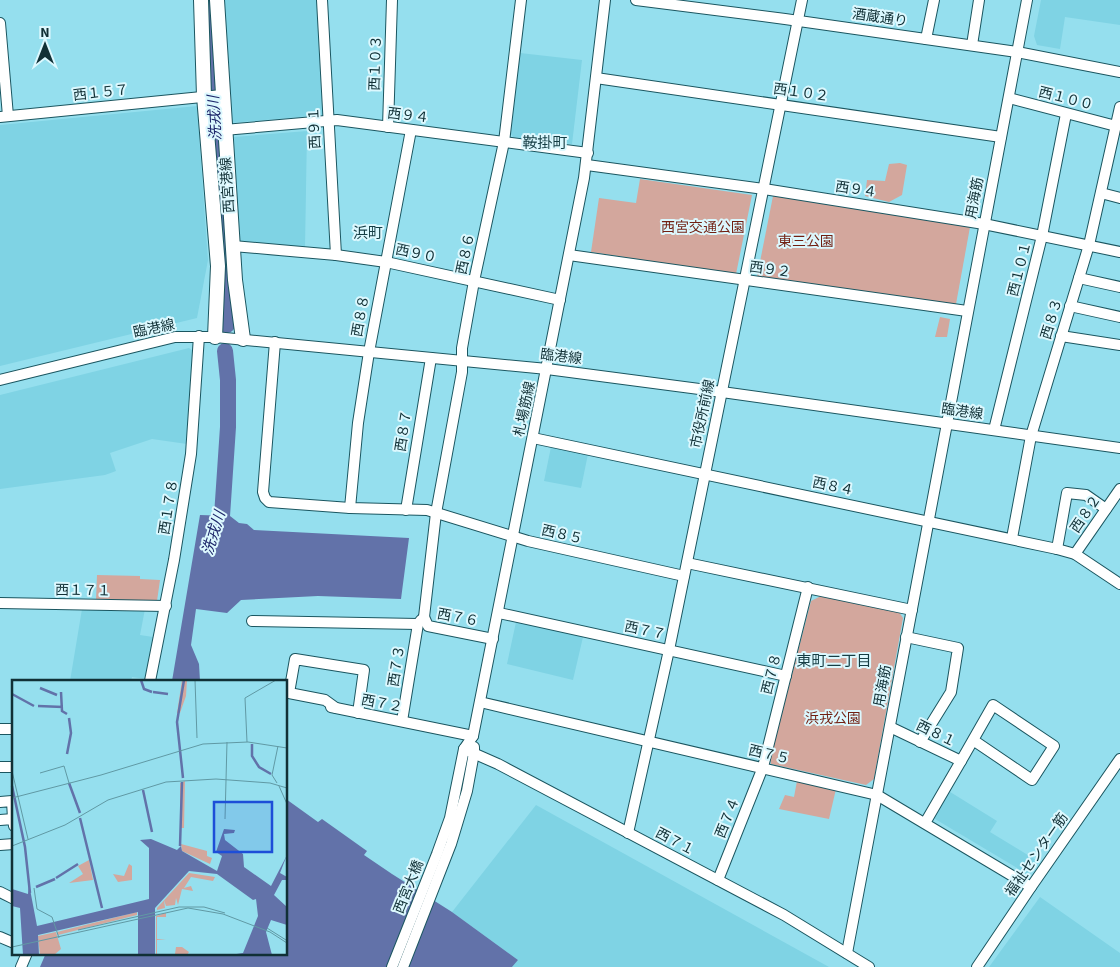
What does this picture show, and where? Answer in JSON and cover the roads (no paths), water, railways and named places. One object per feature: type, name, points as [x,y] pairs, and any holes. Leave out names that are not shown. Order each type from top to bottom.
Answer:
[{"type":"main road","name":"西宮港線","points":[[201,0],[213,96],[224,130],[233,246],[243,339]]},
{"type":"main road","name":"西宮港線","points":[[215,337],[218,266],[213,96],[217,0]]},
{"type":"street","name":"西９１","points":[[322,0],[336,255]]},
{"type":"street","name":"西１０３","points":[[388,127],[392,0]]},
{"type":"street","name":"西８６","points":[[436,513],[462,372],[462,348],[474,281],[504,142],[521,0]]},
{"type":"street","name":"札場筋線","points":[[454,819],[464,749],[473,736],[494,639],[587,164],[605,0]]},
{"type":"street","name":"酒蔵通り","points":[[636,0],[707,4],[798,21],[1017,52],[1120,72]]},
{"type":"street","name":"市役所前線","points":[[628,833],[650,741],[802,0]]},
{"type":"street","points":[[926,38],[934,0]]},
{"type":"street","points":[[972,45],[979,0]]},
{"type":"street","name":"用海筋","points":[[847,953],[1027,0]]},
{"type":"street","points":[[0,23],[4,117]]},
{"type":"street","name":"西１０２","points":[[596,78],[1001,137]]},
{"type":"street","name":"西１５７","points":[[4,117],[213,96]]},
{"type":"street","name":"西１００","points":[[1009,98],[1116,126]]},
{"type":"street","name":"西８３","points":[[1012,538],[1031,436],[1089,245],[1120,107]]},
{"type":"street","name":"西１０１","points":[[994,430],[1042,236],[1066,114]]},
{"type":"street","name":"西９４","points":[[224,130],[337,120],[588,153]]},
{"type":"street","name":"西８８","points":[[350,508],[358,423],[369,352],[411,130]]},
{"type":"street","name":"西９４","points":[[587,164],[764,189],[984,224],[1120,252]]},
{"type":"street","points":[[1101,193],[1120,198]]},
{"type":"street","name":"西９０","points":[[233,246],[336,255],[386,262],[560,300]]},
{"type":"street","name":"西９２","points":[[569,255],[968,311]]},
{"type":"street","points":[[1079,278],[1120,287]]},
{"type":"street","points":[[1070,306],[1120,317]]},
{"type":"street","name":"臨港線","points":[[0,380],[175,337],[199,336],[547,369],[1120,448]]},
{"type":"street","name":"西１７８","points":[[150,680],[166,606],[191,454],[199,336]]},
{"type":"street","points":[[1061,336],[1120,345]]},
{"type":"street","name":"西８５","points":[[275,342],[263,492],[269,502],[350,508],[427,510],[513,537],[684,576]]},
{"type":"street","name":"西８７","points":[[406,510],[431,358]]},
{"type":"street","name":"西８４","points":[[533,438],[1057,549],[1075,554],[1120,584]]},
{"type":"street","name":"西８２","points":[[1075,554],[1120,489]]},
{"type":"street","points":[[1057,549],[1067,493],[1086,495],[1106,509]]},
{"type":"street","name":"西７３","points":[[402,721],[421,621],[436,513]]},
{"type":"street","points":[[687,563],[912,610]]},
{"type":"street","name":"西７８","points":[[763,767],[808,587]]},
{"type":"street","name":"西１７１","points":[[0,603],[166,606]]},
{"type":"street","name":"西７７","points":[[499,613],[786,676]]},
{"type":"street","points":[[252,621],[421,621]]},
{"type":"street","name":"西７６","points":[[421,621],[428,626],[494,639]]},
{"type":"street","points":[[906,637],[958,648],[951,692],[920,742]]},
{"type":"street","points":[[288,696],[295,659],[364,670],[358,713]]},
{"type":"street","name":"西７２","points":[[288,696],[325,700],[336,708],[473,736]]},
{"type":"street","name":"西７５","points":[[480,702],[877,795],[1031,887]]},
{"type":"street","points":[[960,761],[993,705],[1054,746],[1032,780],[973,740]]},
{"type":"street","name":"西８１","points":[[890,727],[960,761],[925,823]]},
{"type":"street","points":[[454,819],[474,753],[473,736]]},
{"type":"street","name":"西７１","points":[[464,749],[498,764],[784,915],[869,967]]},
{"type":"street","name":"福祉センター筋","points":[[977,967],[1120,759]]},
{"type":"street","name":"西７４","points":[[718,880],[763,767]]},
{"type":"street","name":"西宮大橋","points":[[392,967],[437,854],[454,819]]},
{"type":"street","name":"西宮大橋","points":[[403,967],[451,844],[454,819]]},
{"type":"street","points":[[0,892],[12,898]]},
{"type":"street","points":[[0,937],[12,942]]},
{"type":"street","points":[[21,967],[27,954]]},
{"type":"water","points":[[200,515],[230,516],[239,523],[247,524],[254,530],[409,538],[401,599],[318,596],[241,600],[227,613],[196,609],[191,645],[199,664],[200,680],[172,680]]},
{"type":"water","points":[[288,800],[318,822],[322,819],[367,851],[364,855],[452,912],[518,960],[512,967],[40,967],[46,954],[288,954]]},
{"type":"waterway","name":"洗戎川","points":[[208,1],[227,325]]},
{"type":"waterway","name":"洗戎川","points":[[214,537],[222,516],[228,427],[228,380],[225,351]]},
{"type":"district","name":"鞍掛町","points":[[545,143]]},
{"type":"district","name":"浜町","points":[[368,233]]},
{"type":"district","name":"東町二丁目","points":[[834,661]]},
{"type":"park label","name":"西宮交通公園","points":[[703,228]]},
{"type":"park label","name":"東三公園","points":[[806,242]]},
{"type":"park label","name":"浜戎公園","points":[[833,719]]}]
